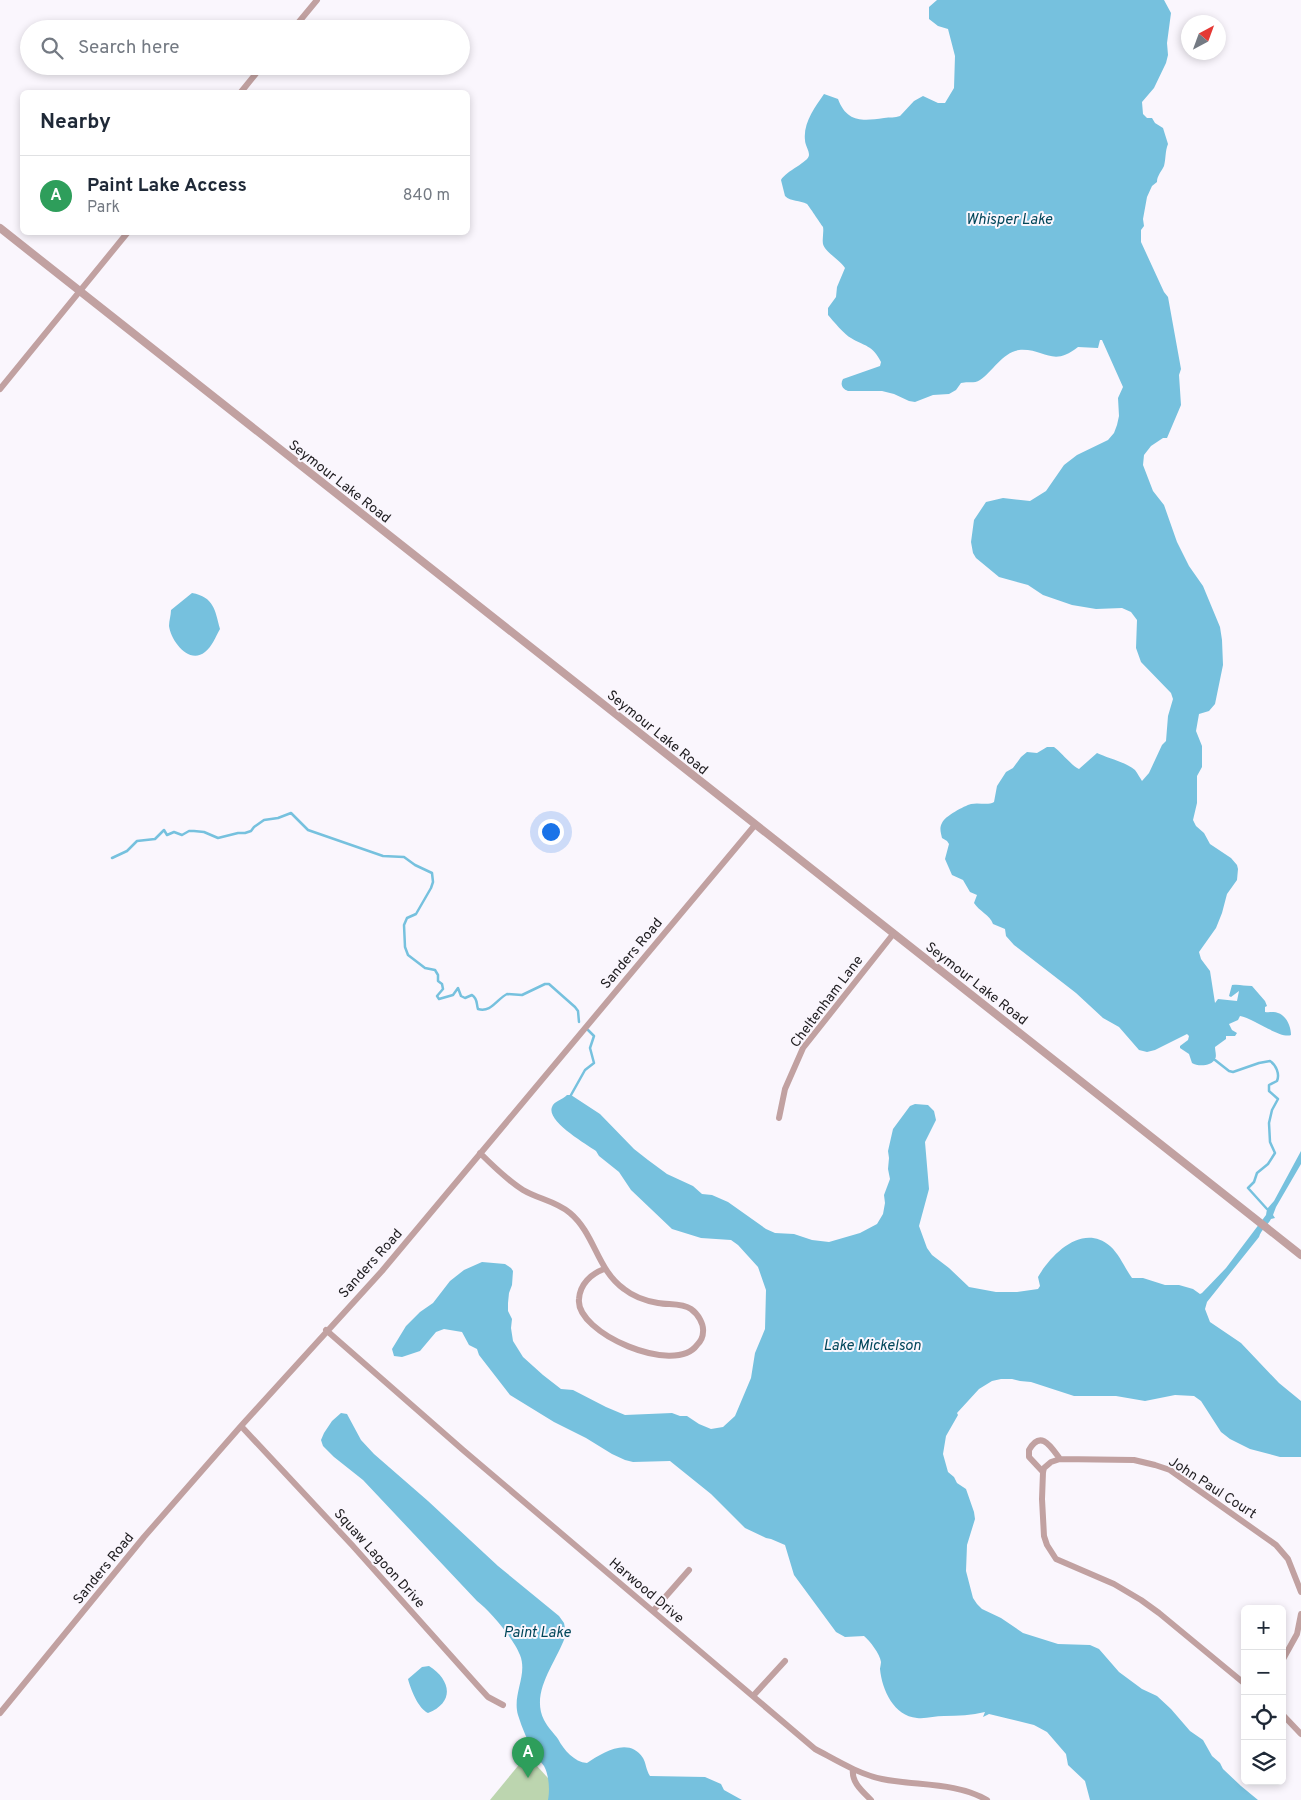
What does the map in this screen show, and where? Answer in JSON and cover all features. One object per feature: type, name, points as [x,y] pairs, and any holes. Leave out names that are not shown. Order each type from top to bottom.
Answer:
[{"type":"street","points":[[300,20],[317,0]]},
{"type":"street","points":[[243,90],[255,75]]},
{"type":"street","name":"Seymour Lake Road","points":[[0,228],[1301,1256]]},
{"type":"street","points":[[0,389],[126,235]]},
{"type":"street","name":"Sanders Road","points":[[0,1713],[144,1537],[326,1330],[382,1271],[755,825]]},
{"type":"street","name":"Cheltenham Lane","points":[[779,1118],[785,1089],[803,1048],[894,934]]},
{"type":"street","points":[[480,1153],[522,1189],[553,1202],[570,1212],[589,1236],[604,1269],[622,1288],[633,1296],[659,1303],[683,1305],[692,1310],[701,1321],[704,1332],[694,1350],[685,1355],[670,1357],[648,1353],[630,1347],[590,1325],[578,1306],[579,1297],[582,1286],[589,1278],[595,1272],[604,1269]]},
{"type":"street","name":"Harwood Drive","points":[[326,1330],[463,1450],[815,1749],[853,1769],[880,1778],[960,1789],[977,1794],[987,1800]]},
{"type":"street","name":"Squaw Lagoon Drive","points":[[241,1426],[352,1545],[488,1697],[503,1705]]},
{"type":"street","points":[[1043,1472],[1029,1456],[1029,1450],[1036,1441],[1042,1440],[1048,1443],[1060,1459],[1051,1462],[1043,1472],[1044,1536],[1046,1545],[1056,1559],[1114,1584],[1140,1600],[1159,1613],[1241,1681]]},
{"type":"street","name":"John Paul Court","points":[[1060,1459],[1134,1460],[1170,1470],[1276,1546],[1288,1559],[1301,1592]]},
{"type":"street","points":[[653,1611],[689,1570]]},
{"type":"street","points":[[1286,1654],[1297,1634],[1301,1614]]},
{"type":"street","points":[[753,1696],[785,1661]]},
{"type":"street","points":[[1286,1718],[1301,1734]]},
{"type":"street","points":[[853,1769],[852,1775],[859,1788],[871,1800]]},
{"type":"green space","points":[[527,1755],[568,1800],[490,1800]]},
{"type":"water","name":"Whisper Lake","points":[[937,0],[1164,0],[1171,13],[1166,63],[1154,88],[1142,102],[1143,114],[1147,118],[1152,118],[1155,123],[1163,128],[1168,144],[1164,166],[1157,182],[1152,186],[1147,197],[1143,219],[1144,226],[1141,230],[1141,242],[1168,297],[1181,369],[1179,375],[1181,405],[1167,438],[1163,438],[1151,446],[1144,455],[1143,465],[1153,491],[1164,505],[1177,542],[1189,566],[1203,586],[1220,627],[1222,640],[1223,665],[1215,704],[1209,711],[1199,714],[1196,731],[1202,746],[1202,767],[1197,776],[1197,803],[1193,820],[1210,844],[1231,858],[1238,869],[1237,880],[1227,894],[1216,928],[1199,952],[1201,959],[1210,971],[1215,1003],[1218,999],[1237,1001],[1239,991],[1231,997],[1229,996],[1232,985],[1252,986],[1265,1001],[1267,1006],[1265,1007],[1265,1012],[1276,1012],[1286,1019],[1291,1035],[1280,1034],[1240,1016],[1238,1020],[1229,1024],[1232,1030],[1237,1033],[1235,1036],[1226,1036],[1226,1039],[1215,1047],[1216,1058],[1211,1063],[1205,1065],[1192,1063],[1189,1054],[1180,1048],[1188,1040],[1189,1036],[1187,1034],[1155,1050],[1147,1052],[1139,1050],[1119,1027],[1103,1018],[1076,993],[1014,945],[1006,936],[1005,929],[993,924],[976,906],[974,903],[977,895],[970,892],[963,880],[952,875],[945,859],[949,844],[942,838],[941,834],[944,820],[968,805],[994,802],[997,786],[1006,772],[1013,768],[1027,752],[1037,753],[1047,747],[1054,747],[1079,769],[1097,753],[1131,767],[1142,781],[1149,773],[1162,745],[1166,741],[1168,716],[1173,699],[1171,693],[1141,662],[1136,648],[1137,620],[1131,612],[1122,608],[1096,609],[1072,605],[1043,595],[1028,585],[999,577],[976,558],[973,553],[971,542],[974,520],[986,502],[1003,498],[1030,501],[1046,491],[1064,465],[1077,455],[1108,440],[1114,433],[1119,416],[1118,398],[1123,387],[1102,340],[1100,340],[1098,348],[1078,347],[1069,353],[1055,357],[1028,350],[1019,350],[1008,354],[978,381],[961,383],[956,390],[949,394],[933,395],[915,402],[882,391],[848,391],[842,386],[843,379],[880,366],[881,362],[875,352],[848,336],[828,315],[828,308],[836,297],[837,287],[845,268],[824,247],[823,227],[808,205],[785,196],[781,180],[787,173],[808,158],[809,153],[805,140],[806,127],[810,116],[824,94],[838,99],[846,113],[856,119],[863,120],[900,116],[914,101],[923,96],[938,103],[945,103],[954,88],[955,56],[948,29],[938,26],[929,19],[929,7]]},
{"type":"water","points":[[192,593],[209,601],[215,610],[220,629],[214,641],[205,652],[193,656],[182,650],[177,644],[170,632],[169,626],[171,610]]},
{"type":"water","name":"Lake Mickelson","points":[[567,1095],[571,1095],[600,1114],[634,1149],[667,1174],[693,1186],[702,1194],[712,1195],[728,1202],[766,1229],[775,1233],[794,1234],[812,1240],[829,1242],[860,1233],[877,1224],[883,1214],[884,1195],[890,1179],[888,1151],[893,1129],[910,1106],[915,1104],[928,1105],[934,1111],[936,1120],[925,1142],[929,1189],[919,1226],[927,1248],[932,1255],[969,1287],[996,1292],[1038,1289],[1040,1286],[1038,1277],[1051,1259],[1069,1244],[1079,1239],[1089,1238],[1100,1240],[1110,1246],[1132,1278],[1143,1278],[1165,1285],[1179,1285],[1193,1289],[1200,1294],[1226,1268],[1266,1215],[1267,1209],[1274,1201],[1301,1151],[1301,1164],[1276,1207],[1273,1215],[1275,1218],[1271,1219],[1207,1302],[1205,1309],[1210,1322],[1241,1343],[1279,1383],[1301,1401],[1301,1457],[1280,1457],[1250,1449],[1230,1439],[1221,1432],[1201,1401],[1194,1396],[1175,1395],[1145,1401],[1116,1396],[1074,1396],[1031,1382],[1012,1379],[992,1381],[979,1389],[957,1413],[958,1415],[946,1436],[943,1454],[948,1472],[957,1483],[966,1489],[974,1512],[975,1519],[967,1545],[966,1571],[973,1598],[977,1604],[982,1609],[1001,1618],[1023,1633],[1058,1644],[1090,1645],[1099,1649],[1119,1672],[1142,1689],[1157,1696],[1171,1709],[1190,1731],[1203,1740],[1212,1756],[1220,1763],[1223,1769],[1258,1800],[1090,1800],[1085,1781],[1068,1765],[1066,1754],[1047,1732],[1034,1725],[989,1714],[983,1717],[985,1712],[924,1718],[909,1716],[891,1701],[883,1685],[879,1655],[869,1641],[864,1636],[845,1637],[836,1632],[794,1575],[785,1545],[745,1528],[711,1494],[670,1461],[633,1462],[625,1460],[554,1422],[510,1395],[479,1355],[477,1349],[469,1345],[462,1332],[444,1329],[436,1332],[420,1351],[402,1357],[394,1356],[392,1349],[406,1326],[420,1312],[433,1303],[450,1281],[464,1270],[482,1262],[505,1264],[513,1271],[508,1311],[512,1319],[513,1341],[523,1357],[561,1389],[573,1390],[625,1415],[672,1413],[687,1416],[711,1429],[723,1427],[735,1416],[751,1378],[755,1353],[765,1329],[766,1290],[758,1267],[731,1240],[701,1238],[672,1229],[631,1190],[619,1172],[599,1156],[596,1151],[568,1132],[555,1119],[552,1113],[553,1105]]},
{"type":"water","name":"Paint Lake","points":[[341,1413],[347,1414],[361,1440],[374,1454],[498,1566],[559,1616],[564,1623],[565,1637],[546,1678],[540,1699],[544,1720],[570,1755],[587,1763],[615,1748],[630,1748],[637,1751],[643,1758],[650,1776],[705,1777],[721,1784],[724,1790],[742,1800],[548,1800],[549,1783],[546,1770],[530,1745],[518,1715],[517,1700],[522,1662],[517,1648],[495,1618],[363,1480],[323,1446],[321,1440],[324,1433],[332,1421]]},
{"type":"water","points":[[429,1666],[442,1678],[447,1691],[443,1703],[428,1713],[418,1703],[408,1679],[422,1667]]},
{"type":"waterway","points":[[112,858],[127,851],[137,841],[155,839],[164,830],[167,835],[174,832],[182,835],[189,831],[194,831],[204,832],[218,838],[251,831],[264,820],[278,818],[291,813],[308,830],[383,856],[404,857],[432,873],[433,882],[431,888],[416,914],[407,918],[404,925],[405,947],[408,955],[425,968],[435,970],[438,975],[438,981],[442,984],[443,989],[437,996],[439,999],[453,995],[458,988],[461,996],[465,998],[472,995],[476,1000],[478,1009],[483,1010],[507,994],[522,995],[545,984],[549,984],[575,1007],[578,1011],[579,1022]]},
{"type":"waterway","points":[[571,1095],[585,1070],[594,1063],[590,1048],[594,1036],[588,1030]]},
{"type":"waterway","points":[[1215,1060],[1233,1072],[1270,1061],[1277,1070],[1277,1081],[1269,1085],[1269,1091],[1278,1099],[1272,1110],[1269,1123],[1270,1142],[1275,1153],[1268,1164],[1257,1173],[1254,1182],[1248,1188],[1267,1209]]},
{"type":"place","name":"Paint Lake Access","points":[[528,1778]]}]
